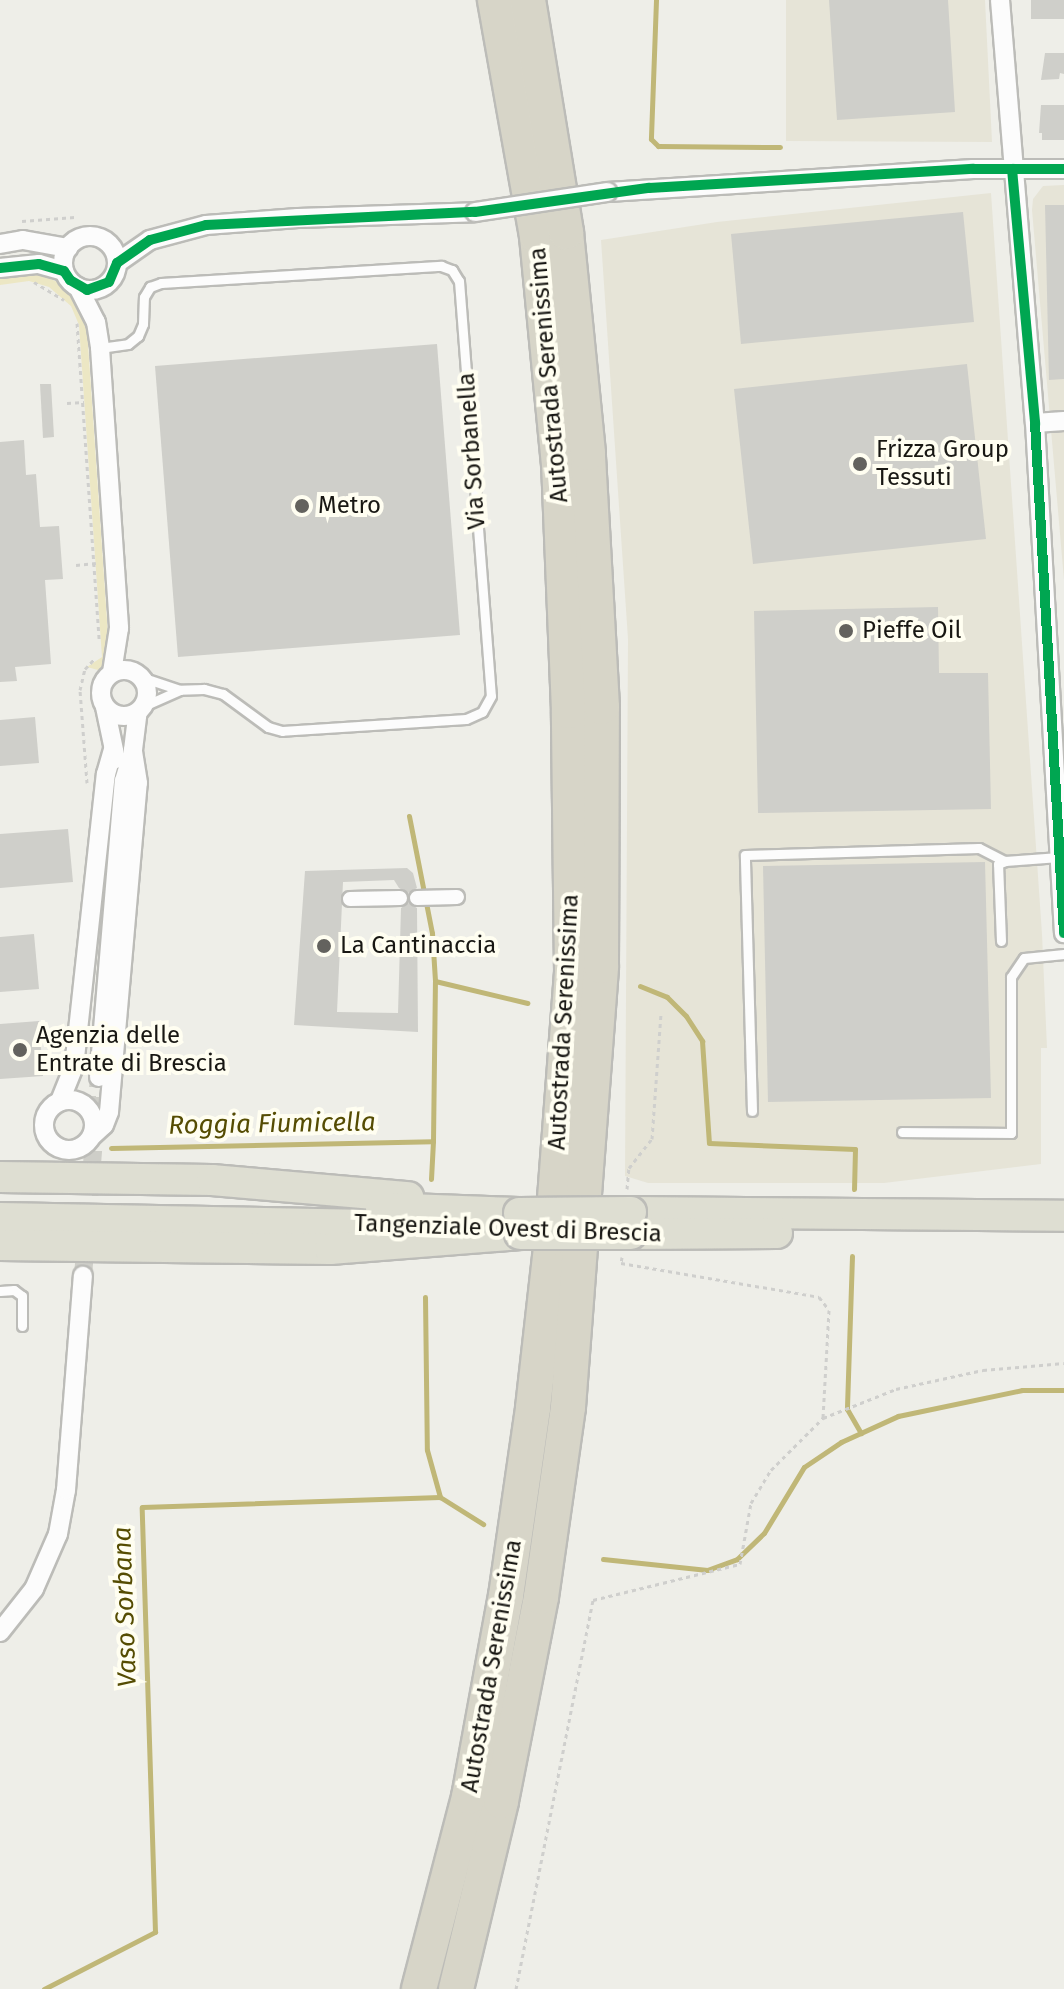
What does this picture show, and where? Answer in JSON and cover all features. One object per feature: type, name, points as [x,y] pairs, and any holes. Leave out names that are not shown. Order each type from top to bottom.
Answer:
[{"type":"highway","name":"Autostrada Serenissima","points":[[419,1989],[469,1797],[506,1596],[533,1408],[550,1253],[572,971],[569,711],[559,465],[537,236],[495,0]]},
{"type":"highway","name":"Autostrada Serenissima","points":[[456,1989],[501,1801],[543,1582],[568,1407],[601,966],[602,707],[588,453],[566,232],[528,0]]},
{"type":"highway","points":[[0,1177],[212,1180],[381,1193],[513,1220]]},
{"type":"highway","name":"Tangenziale Ovest di Brescia","points":[[0,1201],[863,1232],[1064,1236]]},
{"type":"highway","name":"Tangenziale Ovest di Brescia","points":[[631,1223],[1064,1216]]},
{"type":"highway","name":"Tangenziale Ovest di Brescia","points":[[0,1218],[440,1226],[513,1220]]},
{"type":"highway","points":[[0,1245],[330,1249],[513,1220]]},
{"type":"highway","points":[[0,1254],[107,1255],[167,1247]]},
{"type":"street","points":[[1000,0],[1012,169],[1056,642],[1059,857],[1064,933]]},
{"type":"street","points":[[110,245],[243,221],[475,212],[608,192],[1012,169],[1064,169]]},
{"type":"street","points":[[0,244],[23,240],[68,248],[86,236],[102,238],[110,245],[117,263]]},
{"type":"street","points":[[96,322],[117,263],[150,240]]},
{"type":"street","points":[[64,271],[68,248]]},
{"type":"street","points":[[0,268],[39,264],[64,271],[78,287],[96,322],[119,628],[112,672],[100,689],[113,749],[124,781]]},
{"type":"street","points":[[78,287],[99,289],[109,282]]},
{"type":"street","points":[[1035,423],[1064,421]]},
{"type":"street","points":[[99,1077],[124,781],[147,696],[119,628]]},
{"type":"street","points":[[112,672],[137,674]]},
{"type":"street","points":[[105,707],[121,717],[141,709]]},
{"type":"street","points":[[60,1101],[74,1067],[106,774],[113,749]]},
{"type":"street","points":[[92,1136],[95,1127],[88,1108],[71,1099],[52,1106],[43,1124],[50,1142],[67,1151],[86,1144],[104,1125],[109,1112],[138,783],[133,750]]},
{"type":"street","points":[[417,898],[457,897]]},
{"type":"street","points":[[350,899],[400,898]]},
{"type":"street","points":[[0,1632],[34,1589],[58,1534],[66,1490],[83,1276]]},
{"type":"lane","name":"Via Sorbanella","points":[[100,348],[128,344],[138,336],[143,324],[144,297],[150,287],[161,283],[441,266],[452,270],[459,281],[491,696],[482,712],[466,719],[282,731],[268,727],[223,694],[204,689],[180,690],[137,674]]},
{"type":"lane","name":"Via Sorbanella","points":[[141,709],[180,690]]},
{"type":"lane","points":[[752,1111],[745,855],[979,848],[1005,861]]},
{"type":"lane","points":[[1001,941],[998,864],[1059,857]]},
{"type":"lane","points":[[902,1132],[1011,1133],[1011,977],[1024,958],[1064,954]]},
{"type":"lane","points":[[0,1291],[14,1290],[22,1296],[22,1326]]},
{"type":"path","points":[[22,221],[75,217]]},
{"type":"path","points":[[34,282],[57,292],[72,309]]},
{"type":"path","points":[[75,317],[99,639]]},
{"type":"path","points":[[87,784],[80,690],[88,662],[100,654]]},
{"type":"path","points":[[516,1989],[593,1600],[740,1564],[751,1503],[771,1470],[823,1418],[896,1389],[983,1370],[1064,1363]]},
{"type":"shaded area","points":[[786,0],[985,0],[992,142],[786,141]]},
{"type":"shaded area","points":[[1064,185],[1064,580],[1032,210],[1033,199],[1043,186]]},
{"type":"shaded area","points":[[991,193],[1042,934],[1047,1048],[1041,1048],[1041,1164],[884,1183],[648,1183],[625,1176],[628,639],[601,240],[717,222]]},
{"type":"shaded area","points":[[36,273],[72,292],[85,317],[109,649],[106,663],[98,670],[87,667],[102,657],[79,325],[71,306],[49,287],[29,281],[0,285],[0,276]]},
{"type":"building","points":[[829,0],[948,0],[955,112],[837,120]]},
{"type":"building","points":[[1031,0],[1064,0],[1064,19],[1031,19]]},
{"type":"building","points":[[1045,53],[1064,53],[1064,74],[1060,73],[1059,79],[1041,80]]},
{"type":"building","points":[[1041,105],[1064,105],[1064,140],[1042,140],[1042,133],[1039,133]]},
{"type":"building","points":[[1045,205],[1064,205],[1064,379],[1049,380]]},
{"type":"building","points":[[963,212],[974,322],[741,344],[731,234]]},
{"type":"building","points":[[437,344],[460,635],[178,657],[155,366]]},
{"type":"building","name":"Frizza Group Tessuti","points":[[967,364],[986,539],[753,564],[734,389]]},
{"type":"building","points":[[40,384],[51,384],[54,437],[43,438]]},
{"type":"building","points":[[24,440],[26,475],[36,474],[40,527],[59,526],[63,579],[45,580],[51,664],[15,667],[17,681],[0,682],[0,442]]},
{"type":"building","points":[[938,607],[939,673],[988,673],[991,809],[758,813],[754,611]]},
{"type":"building","points":[[35,717],[39,763],[0,766],[0,720]]},
{"type":"building","points":[[68,829],[73,882],[0,888],[0,834]]},
{"type":"building","points":[[985,862],[991,1098],[768,1102],[763,866]]},
{"type":"building","points":[[407,868],[413,873],[417,888],[408,893],[399,888],[394,880],[343,882],[337,1012],[398,1013],[401,908],[408,903],[417,908],[418,1032],[294,1025],[305,871]]},
{"type":"building","name":"Agenzia delle Entrate di Brescia","points":[[34,934],[39,989],[0,992],[0,937]]},
{"type":"building","name":"Agenzia delle Entrate di Brescia","points":[[39,1021],[43,1076],[0,1079],[0,1024]]},
{"type":"waterway","points":[[656,0],[651,139],[658,146],[780,147]]},
{"type":"waterway","name":"Roggia Fiumicella","points":[[409,816],[432,933],[435,981],[527,1003]]},
{"type":"waterway","name":"Roggia Fiumicella","points":[[433,1141],[435,981]]},
{"type":"waterway","name":"Roggia Fiumicella","points":[[640,986],[667,997],[686,1016],[702,1041],[709,1143],[855,1149],[854,1189]]},
{"type":"waterway","name":"Roggia Fiumicella","points":[[111,1148],[433,1141],[431,1179]]},
{"type":"waterway","name":"Roggia Fiumicella","points":[[852,1256],[847,1409],[861,1433]]},
{"type":"waterway","name":"Roggia Fiumicella","points":[[425,1297],[427,1450],[440,1497]]},
{"type":"waterway","name":"Vaso Sorbana","points":[[603,1559],[707,1570],[737,1559],[764,1533],[804,1467],[841,1442],[898,1416],[1022,1390],[1064,1390]]},
{"type":"waterway","name":"Vaso Sorbana","points":[[44,1989],[155,1932],[142,1507],[440,1497],[483,1524]]},
{"type":"tunnel","points":[[83,1276],[99,1077]]},
{"type":"transit line","points":[[0,268],[39,264],[64,271],[70,280],[87,290],[109,282],[117,263],[150,240],[206,225],[475,212],[649,188],[973,169],[1064,169]]},
{"type":"transit line","points":[[1012,169],[1035,423],[1064,933]]},
{"type":"place","name":"Frizza Group Tessuti","points":[[860,464]]},
{"type":"place","name":"Metro","points":[[302,506]]},
{"type":"place","name":"Pieffe Oil","points":[[846,631]]},
{"type":"place","name":"La Cantinaccia","points":[[324,946]]},
{"type":"place","name":"Agenzia delle Entrate di Brescia","points":[[20,1050]]}]
